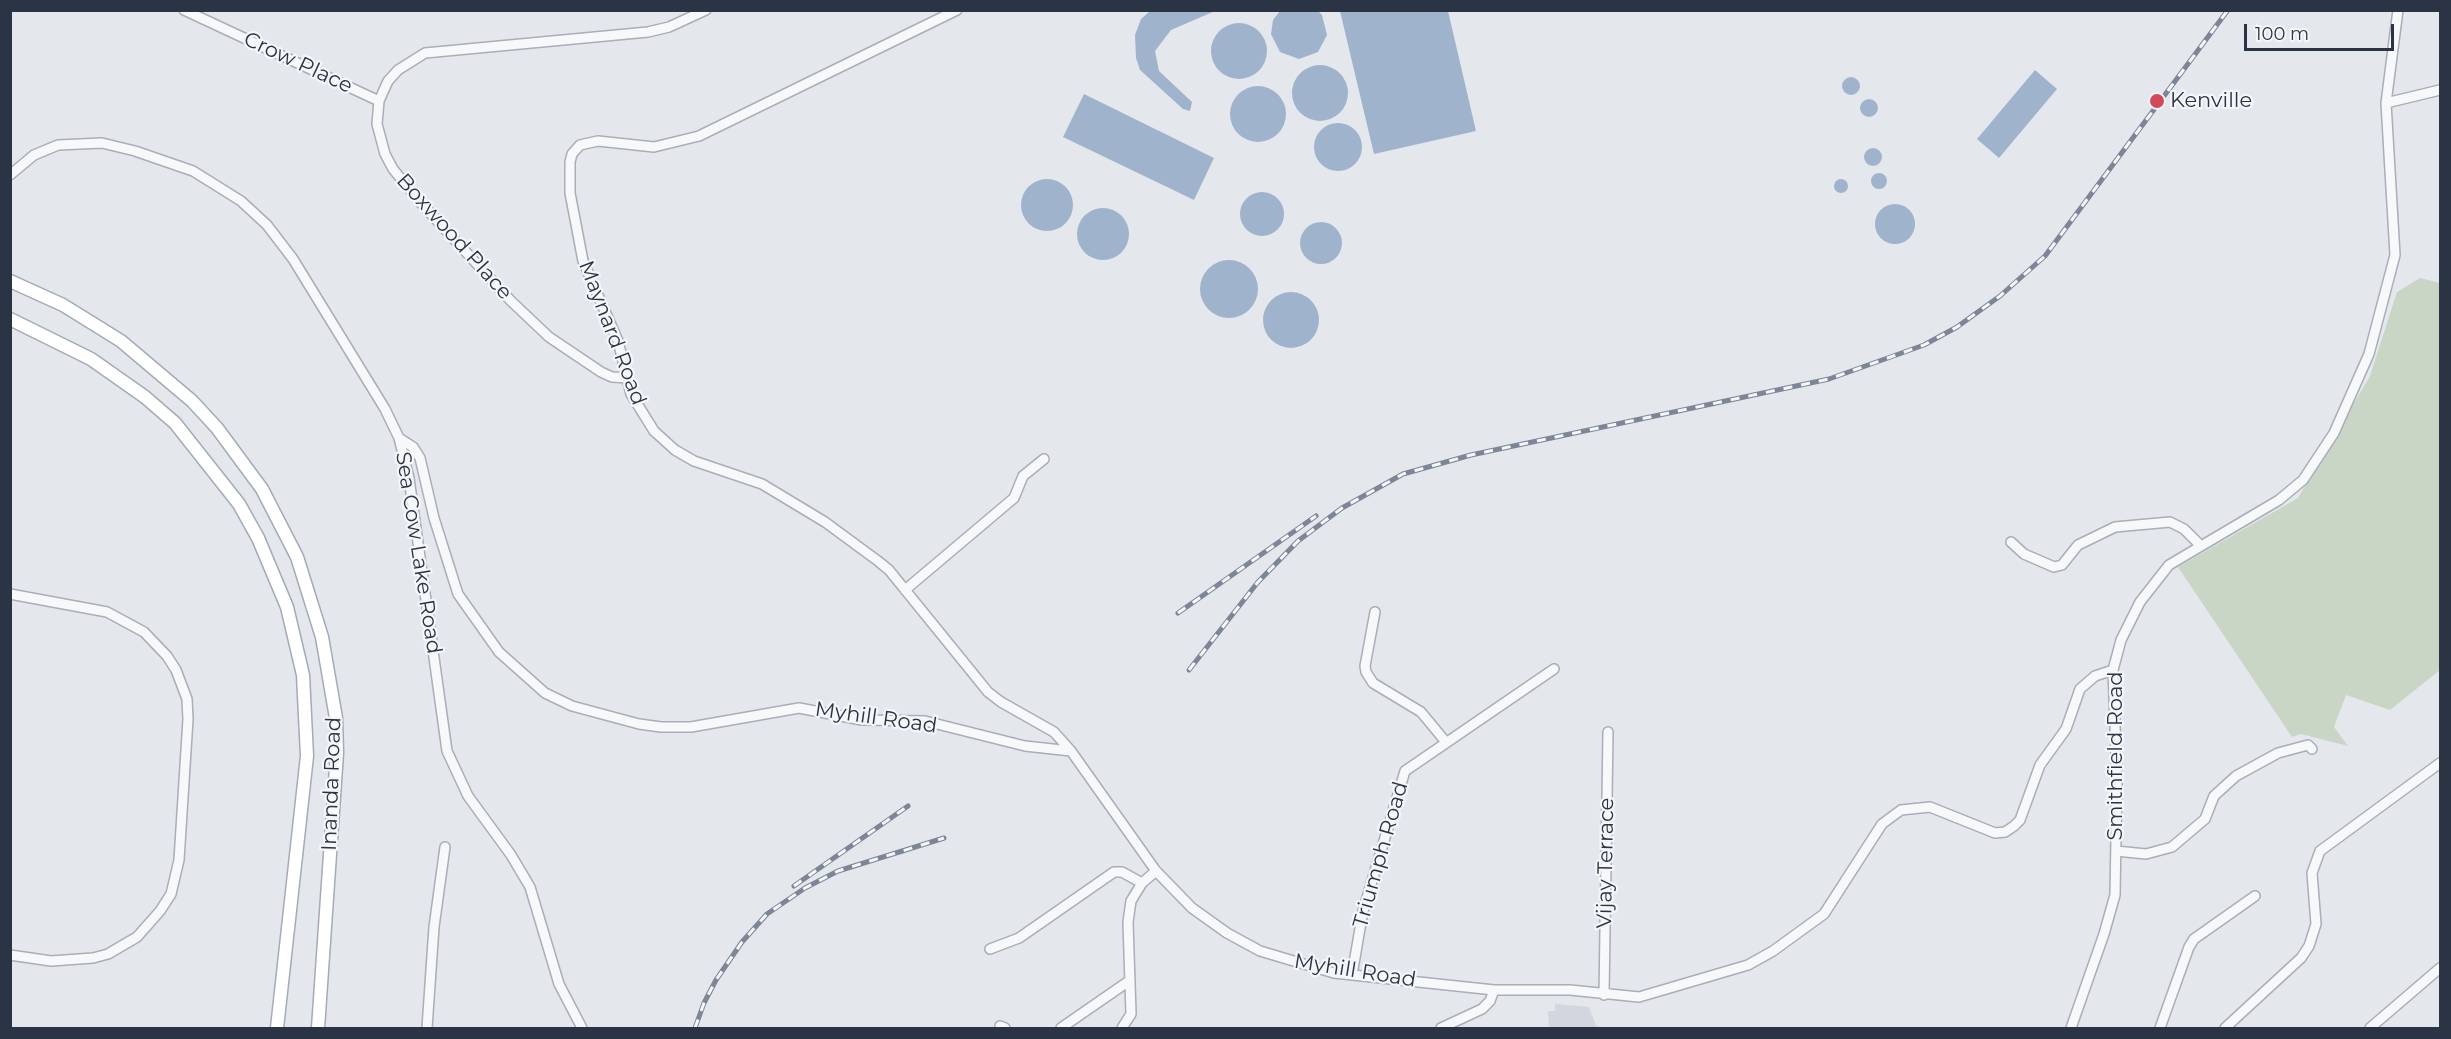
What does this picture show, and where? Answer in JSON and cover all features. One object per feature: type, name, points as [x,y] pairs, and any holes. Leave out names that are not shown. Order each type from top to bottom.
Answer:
[{"type":"main road","name":"Inanda Road","points":[[10,281],[63,305],[121,341],[192,400],[217,428],[262,489],[297,557],[322,637],[336,718],[337,753],[318,1029]]},
{"type":"main road","name":"Inanda Road","points":[[10,319],[91,359],[145,397],[175,423],[239,504],[258,538],[284,598],[303,675],[307,756],[280,981],[277,1029]]},
{"type":"street","name":"Crow Place","points":[[184,10],[379,101]]},
{"type":"street","name":"Boxwood Place","points":[[628,378],[612,377],[601,372],[549,337],[511,301],[420,202],[393,170],[385,154],[377,124],[379,101],[388,81],[398,70],[425,53],[657,31],[706,10]]},
{"type":"street","name":"Maynard Road","points":[[957,10],[699,136],[654,147],[598,141],[586,142],[575,150],[570,162],[570,193],[583,261],[618,341],[641,413],[654,431],[675,450],[694,461],[762,484],[825,522],[889,570],[988,692],[1001,702],[1054,732],[1071,751]]},
{"type":"street","name":"Smithfield Road","points":[[2071,1029],[2113,905],[2116,851],[2113,670],[2121,640],[2140,602],[2164,570],[2200,546],[2280,500],[2303,480],[2334,434],[2364,364],[2380,318],[2395,255],[2386,103],[2398,10]]},
{"type":"street","points":[[2386,103],[2440,90]]},
{"type":"street","name":"Sea Cow Lake Road","points":[[10,175],[34,156],[58,145],[102,143],[135,151],[193,171],[241,201],[267,225],[293,259],[385,409],[399,438],[409,478],[447,752],[468,796],[511,855],[530,887],[559,984],[582,1029]]},
{"type":"street","name":"Myhill Road","points":[[399,438],[413,447],[420,458],[452,581],[466,608],[508,663],[534,685],[559,700],[610,717],[661,727],[691,727],[799,708],[862,720],[926,721],[1013,744],[1071,751],[1156,871],[1192,908],[1242,942],[1282,959],[1352,975],[1494,990],[1570,990],[1618,997],[1654,995],[1737,969],[1773,951],[1824,914],[1882,824],[1901,810],[1930,807],[1985,830],[1995,833],[2005,832],[2020,820],[2035,776],[2066,729],[2080,689],[2095,676],[2113,670]]},
{"type":"street","points":[[905,590],[1014,498],[1023,476],[1044,459]]},
{"type":"street","points":[[2010,542],[2024,554],[2054,567],[2062,565],[2079,545],[2115,527],[2170,522],[2184,529],[2200,546]]},
{"type":"street","points":[[10,594],[107,612],[144,632],[167,656],[176,670],[187,699],[188,719],[179,860],[171,894],[160,911],[148,926],[123,946],[93,958],[51,961],[10,955]]},
{"type":"street","points":[[1375,612],[1365,666],[1366,672],[1373,683],[1421,712],[1445,741]]},
{"type":"street","name":"Triumph Road","points":[[1352,975],[1363,911],[1401,778],[1410,766],[1445,741],[1554,669]]},
{"type":"street","name":"Vijay Terrace","points":[[1604,995],[1608,732]]},
{"type":"street","points":[[2116,851],[2146,854],[2172,847],[2205,819],[2214,796],[2236,776],[2278,753],[2308,745],[2312,749]]},
{"type":"street","points":[[2225,1029],[2301,958],[2309,946],[2316,924],[2312,873],[2320,851],[2440,763]]},
{"type":"street","points":[[427,1029],[434,927],[445,847]]},
{"type":"street","points":[[1122,1029],[1131,1014],[1129,910],[1135,892],[1156,871]]},
{"type":"street","points":[[990,949],[1019,938],[1114,872],[1122,872],[1142,883]]},
{"type":"street","points":[[2160,1029],[2194,939],[2255,896]]},
{"type":"street","points":[[2370,1029],[2440,968]]},
{"type":"street","points":[[1061,1029],[1129,981]]},
{"type":"street","points":[[1441,1029],[1487,1005],[1494,990]]},
{"type":"street","points":[[1462,1019],[1468,1029]]},
{"type":"shaded area","points":[[1555,1004],[1589,1007],[1596,1026],[1607,1028],[1549,1028],[1548,1011],[1555,1011]]},
{"type":"green space","points":[[2420,278],[2440,283],[2440,670],[2390,710],[2346,695],[2334,727],[2348,746],[2301,734],[2292,737],[2178,567],[2298,498],[2370,376],[2397,292]]},
{"type":"water","points":[[1150,11],[1215,11],[1171,30],[1155,51],[1159,71],[1192,102],[1190,111],[1183,109],[1140,70],[1136,58],[1135,35],[1141,19]]},
{"type":"water","points":[[1280,11],[1318,11],[1322,15],[1327,35],[1318,52],[1299,59],[1280,52],[1271,34],[1273,20]]},
{"type":"water","points":[[1340,11],[1448,11],[1476,131],[1374,154]]},
{"type":"water","points":[[1233,23],[1245,23],[1255,27],[1263,35],[1267,51],[1263,67],[1255,75],[1245,79],[1233,79],[1223,75],[1215,67],[1211,57],[1211,45],[1215,35],[1223,27]]},
{"type":"water","points":[[1315,65],[1325,65],[1340,73],[1346,82],[1348,93],[1346,104],[1340,113],[1325,121],[1315,121],[1304,116],[1297,109],[1292,98],[1292,88],[1297,77],[1304,70]]},
{"type":"water","points":[[2035,70],[2057,89],[1999,158],[1977,139]]},
{"type":"water","points":[[1851,77],[1857,80],[1860,86],[1857,92],[1851,95],[1845,92],[1842,86],[1845,80]]},
{"type":"water","points":[[1252,86],[1264,86],[1278,94],[1286,108],[1284,125],[1278,134],[1264,142],[1252,142],[1235,130],[1230,120],[1230,108],[1242,91]]},
{"type":"water","points":[[1084,94],[1214,158],[1194,200],[1063,137]]},
{"type":"water","points":[[1869,99],[1875,102],[1878,108],[1875,114],[1869,117],[1863,114],[1860,108],[1863,102]]},
{"type":"water","points":[[1333,123],[1343,123],[1358,133],[1362,147],[1358,161],[1352,167],[1343,171],[1333,171],[1318,161],[1314,152],[1314,142],[1324,127]]},
{"type":"water","points":[[1873,148],[1879,151],[1882,157],[1879,163],[1873,166],[1867,163],[1864,157],[1867,151]]},
{"type":"water","points":[[1876,173],[1882,173],[1887,181],[1885,187],[1876,189],[1871,184],[1871,178]]},
{"type":"water","points":[[1042,179],[1052,179],[1066,186],[1073,205],[1066,224],[1052,231],[1042,231],[1032,227],[1025,220],[1021,210],[1021,200],[1025,190],[1032,183]]},
{"type":"water","points":[[1841,179],[1846,181],[1848,186],[1846,191],[1841,193],[1836,191],[1834,186],[1836,181]]},
{"type":"water","points":[[1262,192],[1277,199],[1284,214],[1277,229],[1262,236],[1247,229],[1240,214],[1247,199]]},
{"type":"water","points":[[1895,204],[1909,210],[1915,224],[1909,238],[1895,244],[1881,238],[1875,224],[1881,210]]},
{"type":"water","points":[[1098,208],[1108,208],[1122,215],[1129,234],[1122,253],[1108,260],[1098,260],[1088,256],[1081,249],[1077,239],[1077,229],[1081,219],[1088,212]]},
{"type":"water","points":[[1321,222],[1329,223],[1336,228],[1341,235],[1341,251],[1336,258],[1329,263],[1321,264],[1313,263],[1306,258],[1301,251],[1300,243],[1301,235],[1306,228],[1313,223]]},
{"type":"water","points":[[1229,260],[1245,265],[1253,273],[1258,289],[1253,305],[1245,313],[1229,318],[1213,313],[1205,305],[1200,289],[1205,273],[1213,265]]},
{"type":"water","points":[[1285,292],[1297,292],[1307,296],[1315,304],[1319,320],[1315,336],[1307,344],[1297,348],[1285,348],[1275,344],[1267,336],[1263,326],[1263,314],[1267,304],[1275,296]]},
{"type":"railway","points":[[1189,670],[1258,582],[1298,541],[1342,508],[1403,474],[1471,455],[1829,379],[1924,345],[1957,327],[2000,296],[2045,256],[2228,10]]},
{"type":"railway","points":[[1178,613],[1316,516]]},
{"type":"railway","points":[[794,886],[908,806]]},
{"type":"railway","points":[[695,1028],[716,980],[742,942],[767,914],[805,888],[838,871],[944,838]]},
{"type":"place","name":"Kenville","points":[[2157,101]]}]
